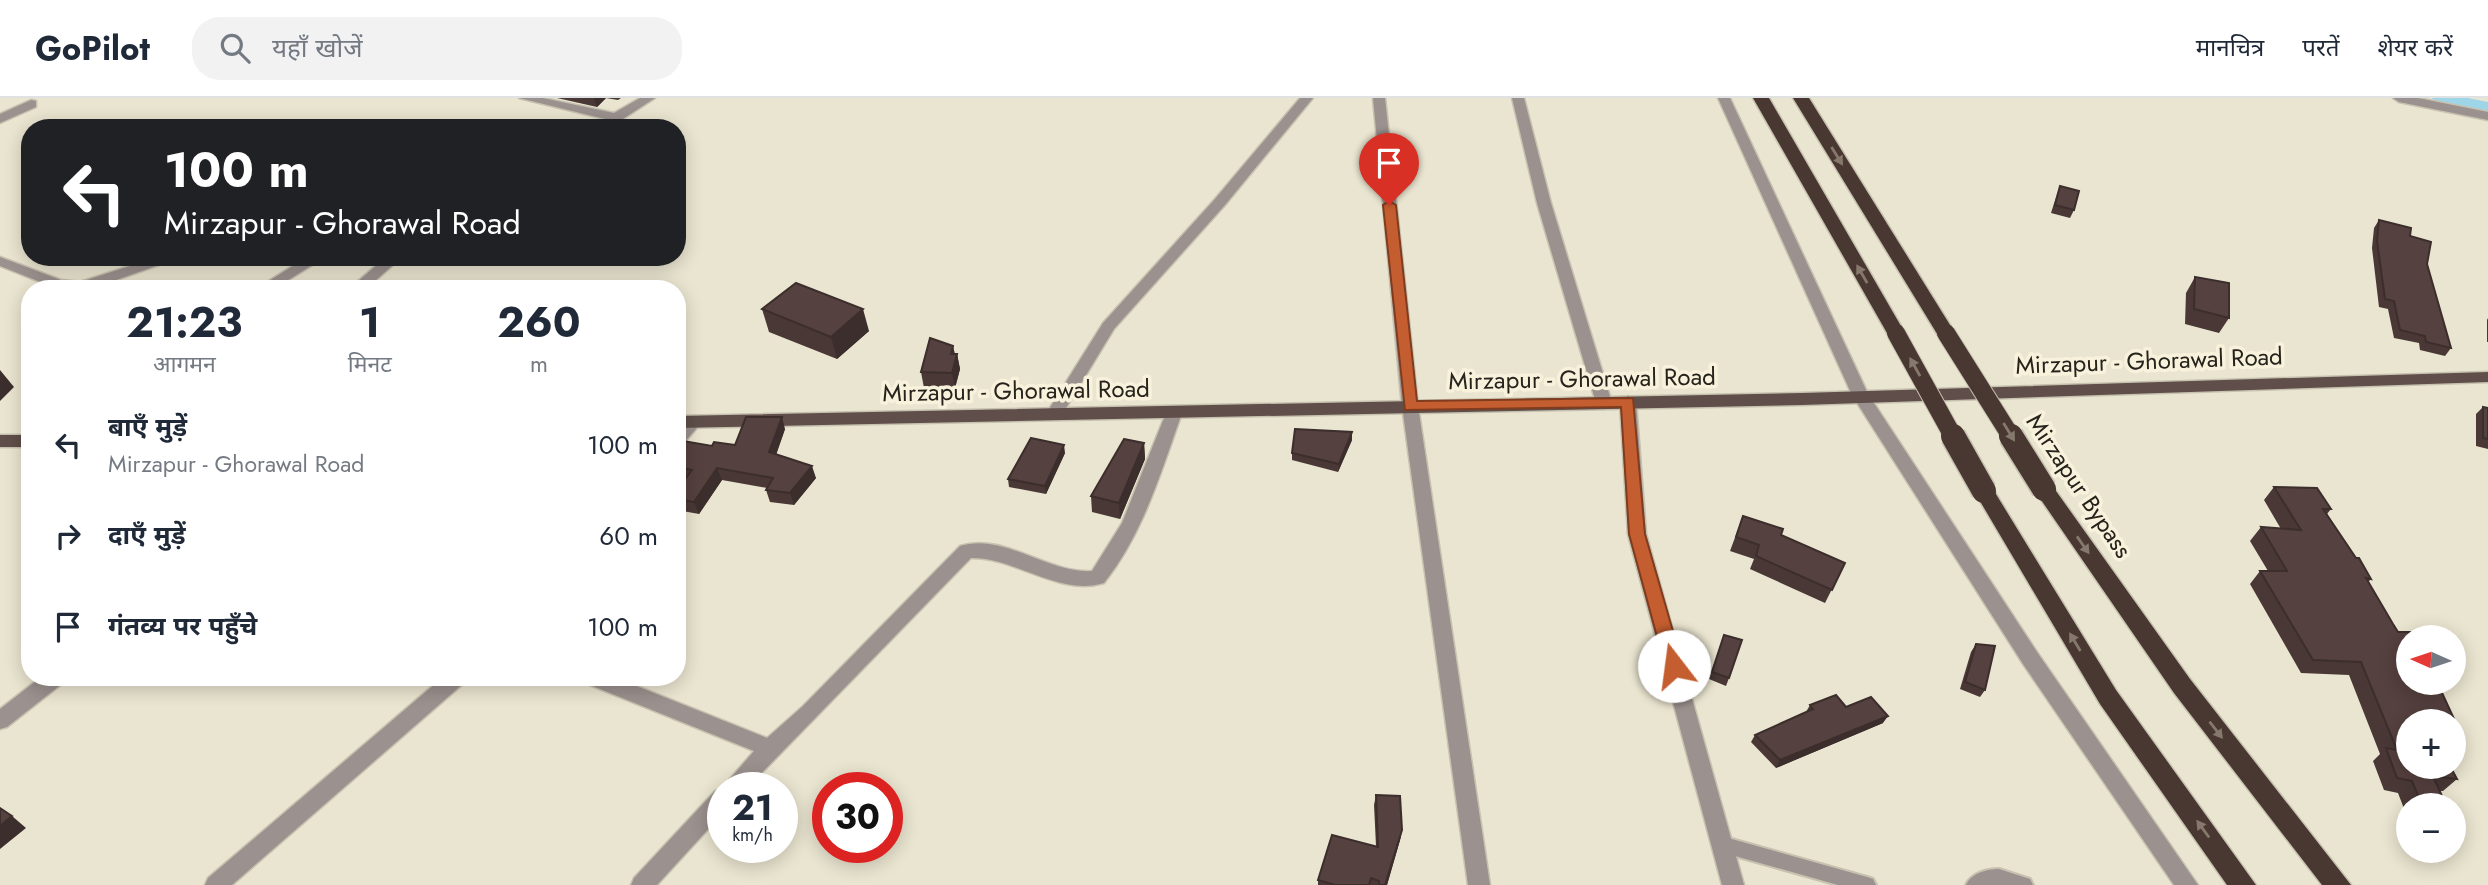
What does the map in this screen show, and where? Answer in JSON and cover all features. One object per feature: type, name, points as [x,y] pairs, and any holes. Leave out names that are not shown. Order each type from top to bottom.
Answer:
[{"type":"highway","points":[[1761,98],[1984,491],[2108,697],[2242,885]]},
{"type":"highway","name":"Mirzapur Bypass","points":[[1801,98],[2044,489],[2182,686],[2338,885]]},
{"type":"main road","name":"Mirzapur - Ghorawal Road","points":[[686,422],[1604,403],[2488,377]]},
{"type":"street","points":[[525,98],[617,118],[649,98]]},
{"type":"street","points":[[1054,414],[1108,326],[1220,202],[1307,98]]},
{"type":"street","points":[[1379,98],[1410,407],[1479,885]]},
{"type":"street","points":[[1518,98],[1544,202],[1604,403]]},
{"type":"street","points":[[1724,98],[1860,396],[2030,658],[2187,885]]},
{"type":"street","points":[[2399,98],[2488,116]]},
{"type":"street","points":[[0,120],[31,104]]},
{"type":"street","points":[[0,261],[48,280]]},
{"type":"street","points":[[100,280],[145,266]]},
{"type":"street","points":[[277,280],[299,266]]},
{"type":"street","points":[[367,280],[384,266]]},
{"type":"street","points":[[1628,402],[1637,534],[1733,885]]},
{"type":"street","points":[[748,772],[810,712],[965,551],[992,551],[1077,577],[1097,578],[1115,552],[1149,482],[1174,413]]},
{"type":"street","points":[[0,721],[45,686]]},
{"type":"street","points":[[216,885],[447,686]]},
{"type":"street","points":[[615,686],[770,748]]},
{"type":"street","points":[[642,885],[707,815]]},
{"type":"lane","points":[[1721,844],[1867,885]]},
{"type":"lane","points":[[1975,885],[1985,877],[1997,875],[2024,885]]},
{"type":"building","points":[[2060,186],[2079,191],[2074,210],[2055,205]]},
{"type":"building","points":[[2379,220],[2411,228],[2410,236],[2431,242],[2427,264],[2451,348],[2426,342],[2425,336],[2400,330],[2394,301],[2385,299],[2377,241]]},
{"type":"building","points":[[2195,277],[2229,283],[2229,318],[2194,309]]},
{"type":"building","points":[[796,283],[863,309],[831,337],[762,309]]},
{"type":"building","points":[[930,338],[953,346],[951,354],[957,354],[952,373],[921,372]]},
{"type":"building","points":[[2483,407],[2488,408],[2488,439],[2483,438]]},
{"type":"building","points":[[746,417],[782,417],[769,452],[812,466],[790,493],[766,490],[773,478],[717,468],[694,502],[686,501],[686,478],[692,470],[686,469],[686,442],[712,446],[714,442],[735,445]]},
{"type":"building","points":[[1295,429],[1352,432],[1339,464],[1292,453]]},
{"type":"building","points":[[1031,438],[1064,445],[1045,486],[1008,479]]},
{"type":"building","points":[[1124,439],[1144,443],[1119,503],[1091,496]]},
{"type":"building","points":[[2274,487],[2317,488],[2331,509],[2323,509],[2356,558],[2359,558],[2371,579],[2366,578],[2396,629],[2396,695],[2443,695],[2449,709],[2396,709],[2396,748],[2361,662],[2313,660],[2260,571],[2287,571],[2261,527],[2301,530]]},
{"type":"building","points":[[1743,516],[1783,529],[1781,535],[1845,563],[1832,590],[1756,556],[1759,545],[1736,537]]},
{"type":"building","points":[[1724,635],[1742,640],[1729,678],[1712,672]]},
{"type":"building","points":[[1976,644],[1995,646],[1985,690],[1965,682]]},
{"type":"building","points":[[1836,695],[1846,707],[1871,697],[1888,716],[1780,760],[1755,735],[1813,709],[1810,705]]},
{"type":"building","points":[[2386,748],[2396,750],[2396,775]]},
{"type":"building","points":[[2402,779],[2434,779],[2441,793],[2417,793],[2412,781]]},
{"type":"building","points":[[1376,795],[1400,796],[1402,830],[1385,885],[1379,885],[1379,881],[1371,878],[1369,885],[1335,885],[1318,880],[1332,835],[1378,847]]},
{"type":"building","points":[[0,808],[12,816],[0,826]]},
{"type":"waterway","points":[[2442,98],[2488,108]]},
{"type":"route","points":[[1389,205],[1410,407],[1628,402],[1637,534],[1674,666]]}]
